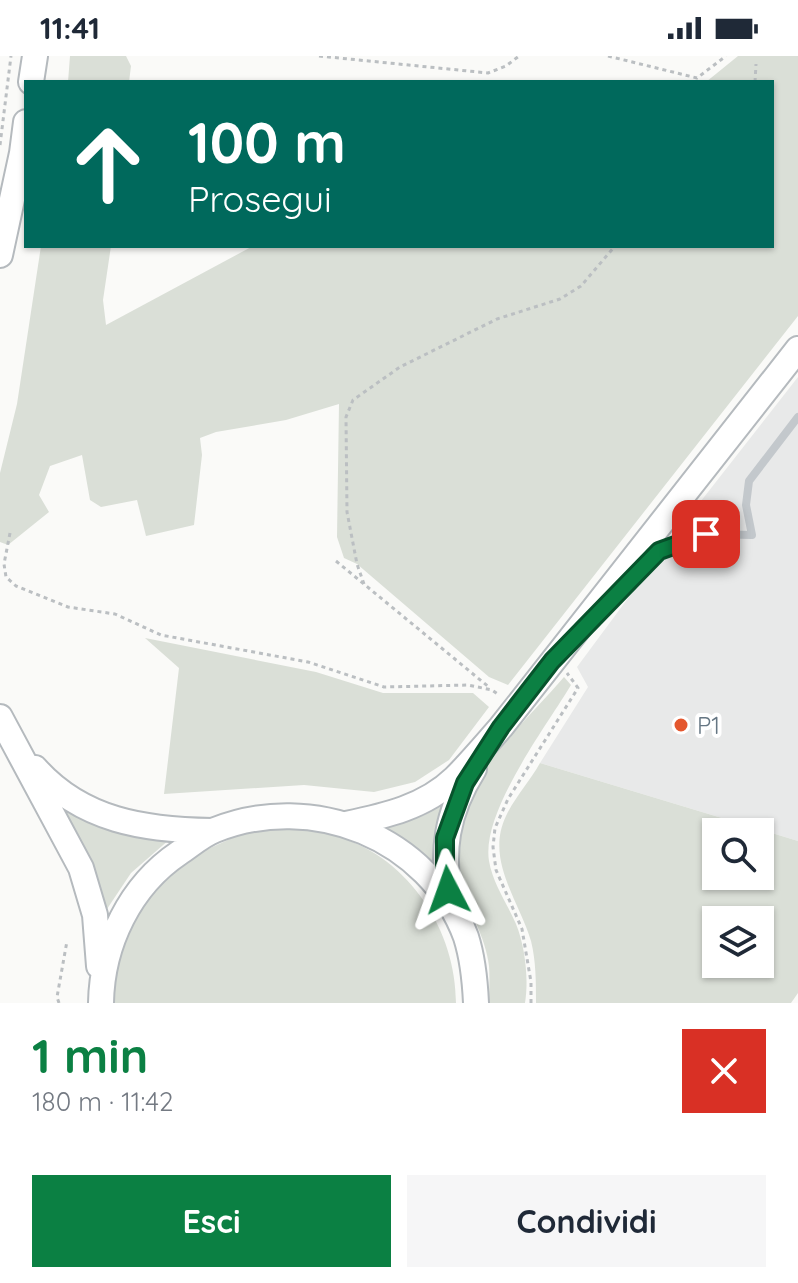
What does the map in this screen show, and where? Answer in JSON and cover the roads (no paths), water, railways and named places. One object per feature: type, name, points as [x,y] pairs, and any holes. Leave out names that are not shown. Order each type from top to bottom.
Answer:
[{"type":"main road","points":[[31,80],[35,56]]},
{"type":"main road","points":[[0,255],[24,132]]},
{"type":"main road","points":[[346,824],[387,816],[419,803],[453,780],[508,718],[796,352]]},
{"type":"main road","points":[[0,717],[81,868],[90,892],[95,915],[101,994]]},
{"type":"main road","points":[[451,907],[445,873],[445,838],[465,783],[508,718]]},
{"type":"main road","points":[[19,750],[42,776],[69,797],[127,825],[212,831]]},
{"type":"main road","points":[[101,994],[110,945],[125,911],[163,864],[212,831],[238,822],[278,815],[321,818],[346,824],[379,837],[415,863],[451,907],[466,937],[475,974],[476,1003]]},
{"type":"lane","points":[[552,661],[659,551],[706,534],[752,535],[746,505],[749,481],[798,417]]},
{"type":"place","name":"P1","points":[[681,725]]}]
